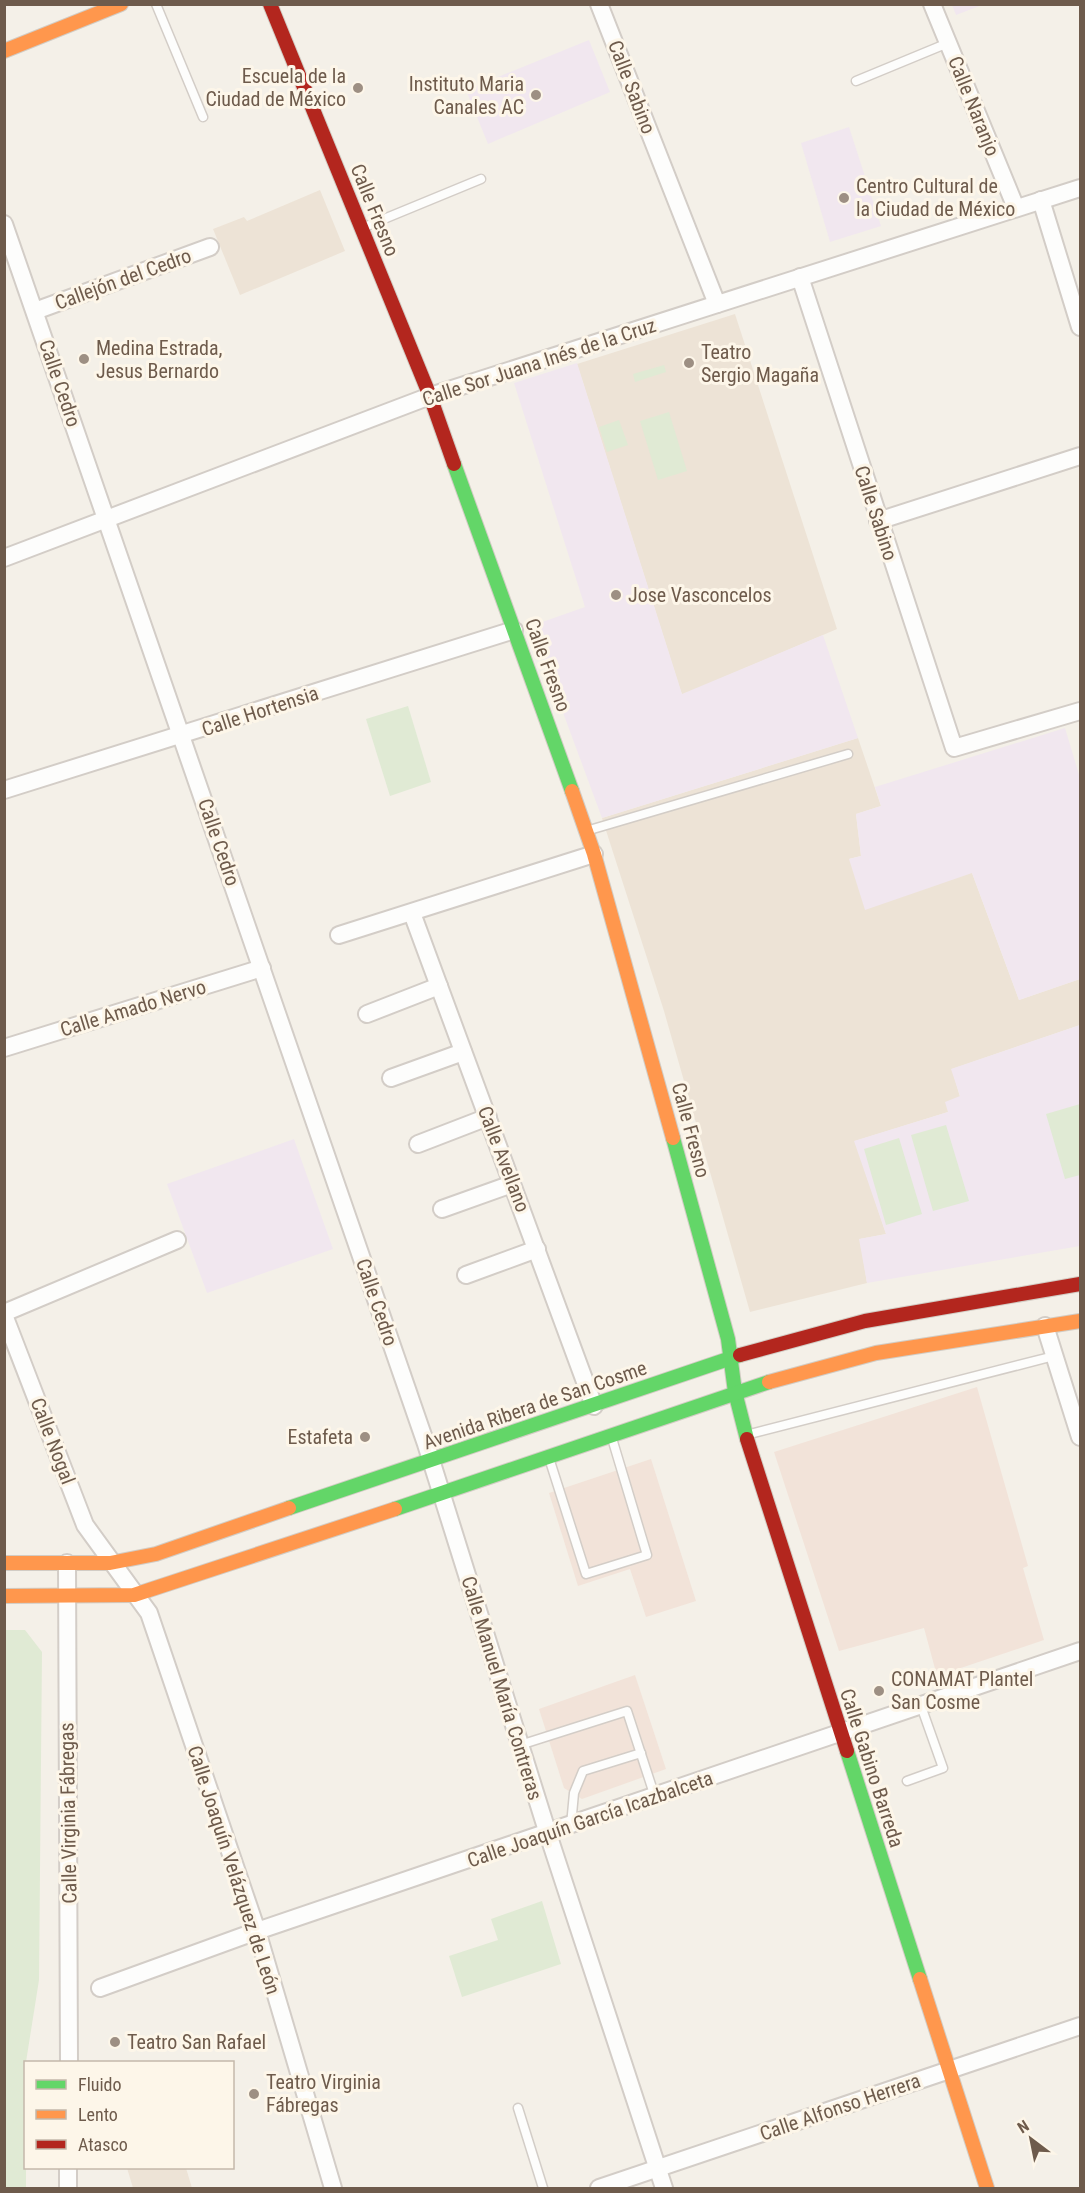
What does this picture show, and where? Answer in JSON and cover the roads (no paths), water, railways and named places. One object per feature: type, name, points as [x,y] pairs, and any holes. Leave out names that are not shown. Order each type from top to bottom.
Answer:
[{"type":"main road","points":[[4,51],[121,4]]},
{"type":"main road","name":"Calle Fresno","points":[[270,4],[430,396],[594,854],[732,1357]]},
{"type":"main road","name":"Avenida Ribera de San Cosme","points":[[4,1563],[110,1563],[156,1554],[732,1357],[865,1322],[1080,1284]]},
{"type":"main road","points":[[4,1596],[134,1595],[442,1494],[735,1392],[876,1353],[1080,1320]]},
{"type":"main road","name":"Calle Gabino Barreda","points":[[732,1357],[735,1392],[746,1435],[839,1734],[987,2188]]},
{"type":"street","name":"Calle Sabino","points":[[599,4],[717,304]]},
{"type":"street","name":"Calle Naranjo","points":[[932,4],[1016,208]]},
{"type":"street","name":"Calle Sor Juana Inés de la Cruz","points":[[4,558],[430,396],[1080,188]]},
{"type":"street","points":[[1041,200],[1080,327]]},
{"type":"street","name":"Calle Cedro","points":[[4,224],[432,1461]]},
{"type":"street","name":"Callejón del Cedro","points":[[35,311],[210,247]]},
{"type":"street","name":"Calle Sabino","points":[[800,277],[954,748],[1080,711]]},
{"type":"street","points":[[878,521],[1080,456]]},
{"type":"street","name":"Calle Hortensia","points":[[4,790],[514,630]]},
{"type":"street","points":[[339,935],[594,854]]},
{"type":"street","name":"Calle Avellano","points":[[412,913],[594,1406]]},
{"type":"street","name":"Calle Amado Nervo","points":[[4,1048],[262,968]]},
{"type":"street","points":[[367,1014],[439,986]]},
{"type":"street","points":[[391,1078],[463,1052]]},
{"type":"street","points":[[418,1144],[488,1117]]},
{"type":"street","points":[[442,1209],[512,1184]]},
{"type":"street","points":[[4,1314],[177,1240]]},
{"type":"street","points":[[465,1275],[537,1249]]},
{"type":"street","name":"Calle Nogal","points":[[4,1314],[85,1525],[110,1563]]},
{"type":"street","points":[[1046,1326],[1080,1437]]},
{"type":"street","name":"Calle Manuel María Contreras","points":[[432,1461],[548,1834],[664,2188]]},
{"type":"street","name":"Calle Virginia Fábregas","points":[[67,1563],[69,2061]]},
{"type":"street","name":"Calle Joaquín Velázquez de León","points":[[110,1563],[149,1613],[257,1931],[333,2188]]},
{"type":"street","name":"Calle Joaquín García Icazbalceta","points":[[100,1988],[257,1931],[548,1834],[1080,1651]]},
{"type":"street","name":"Calle Alfonso Herrera","points":[[599,2188],[1080,2026]]},
{"type":"street","points":[[68,2169],[68,2188]]},
{"type":"lane","points":[[156,4],[203,117]]},
{"type":"lane","points":[[856,81],[948,43]]},
{"type":"lane","points":[[362,229],[481,179]]},
{"type":"lane","points":[[586,831],[848,754]]},
{"type":"lane","points":[[746,1435],[1054,1356]]},
{"type":"lane","points":[[549,1457],[586,1574],[647,1555],[611,1435]]},
{"type":"lane","points":[[908,1781],[943,1768],[921,1706]]},
{"type":"lane","points":[[520,1745],[627,1711],[655,1797]]},
{"type":"lane","points":[[571,1826],[574,1793],[583,1771],[641,1753]]},
{"type":"lane","points":[[518,2108],[543,2188]]},
{"type":"place","name":"Escuela de la Ciudad de México","points":[[358,88]]},
{"type":"place","name":"Instituto Maria Canales AC","points":[[536,95]]},
{"type":"place","name":"Centro Cultural de la Ciudad de México","points":[[844,198]]},
{"type":"place","name":"Medina Estrada, Jesus Bernardo","points":[[84,359]]},
{"type":"place","name":"Teatro Sergio Magaña","points":[[689,363]]},
{"type":"place","name":"Jose Vasconcelos","points":[[616,595]]},
{"type":"place","name":"Estafeta","points":[[365,1437]]},
{"type":"place","name":"CONAMAT Plantel San Cosme","points":[[879,1691]]},
{"type":"place","name":"Teatro San Rafael","points":[[115,2042]]},
{"type":"place","name":"Teatro Virginia Fábregas","points":[[254,2094]]}]
